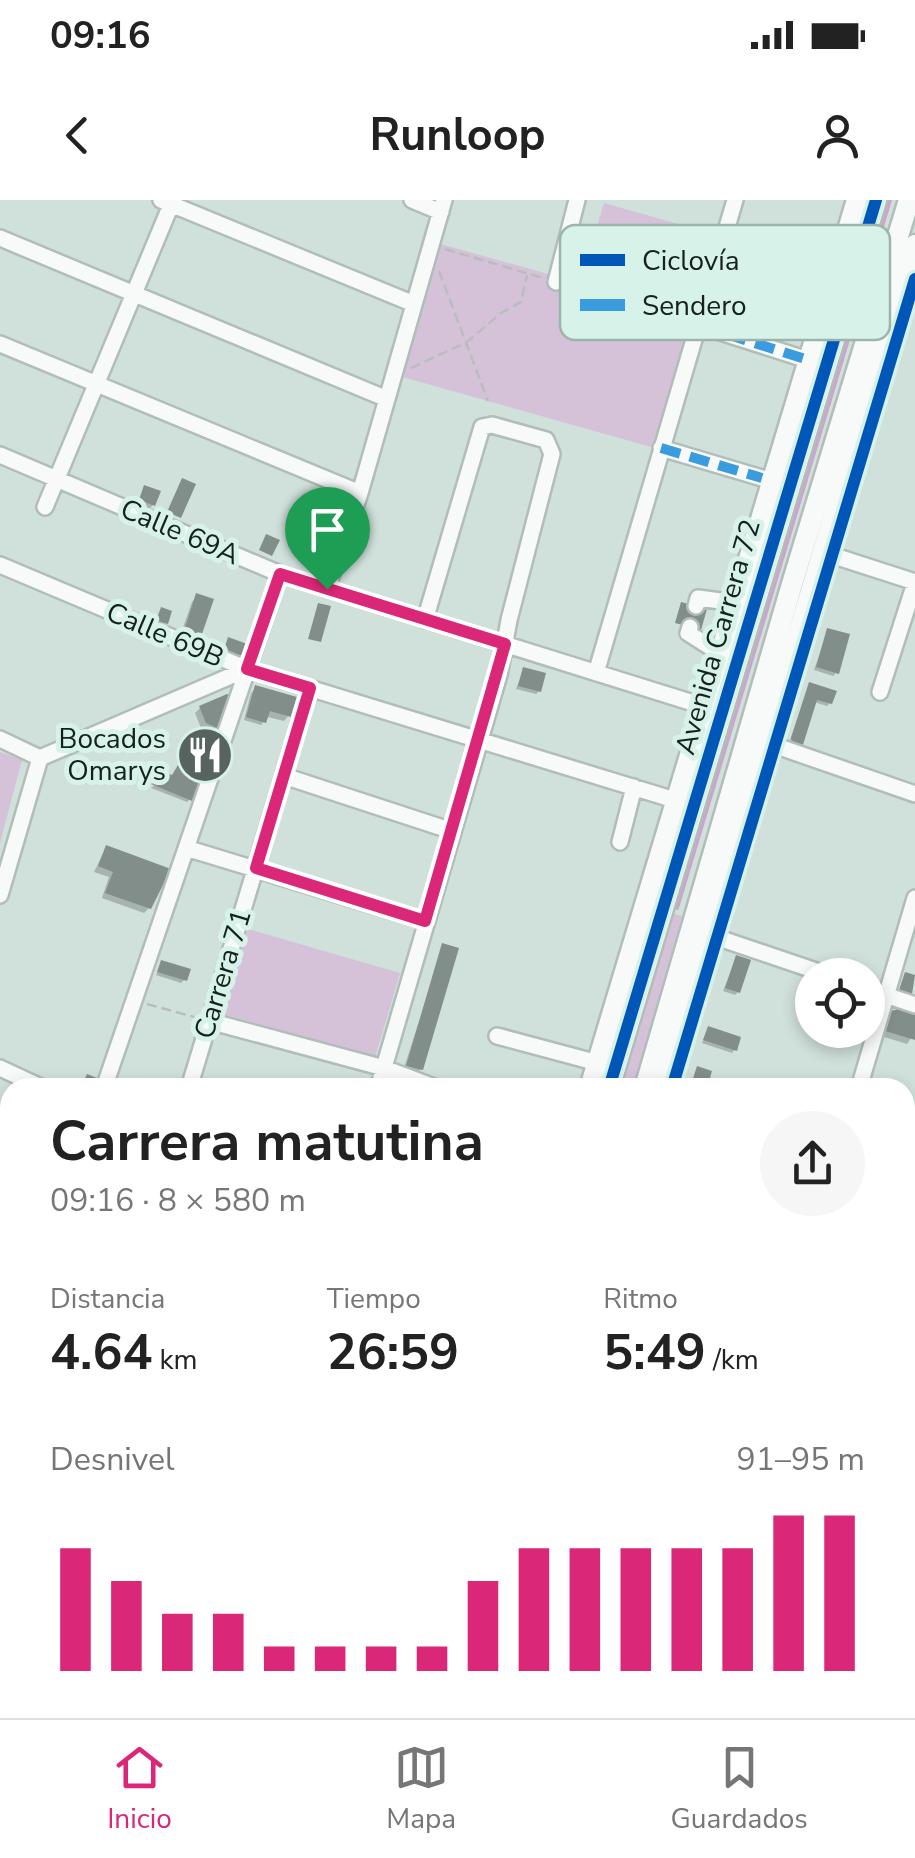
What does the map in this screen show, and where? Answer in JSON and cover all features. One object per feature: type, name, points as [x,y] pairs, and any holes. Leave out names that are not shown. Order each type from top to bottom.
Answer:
[{"type":"highway","name":"Avenida Carrera 72","points":[[849,225],[857,200]]},
{"type":"highway","name":"Avenida Carrera 72","points":[[868,225],[876,200]]},
{"type":"highway","name":"Avenida Carrera 72","points":[[890,266],[910,200]]},
{"type":"highway","points":[[890,328],[915,245]]},
{"type":"highway","name":"Avenida Carrera 72","points":[[593,1078],[814,340]]},
{"type":"highway","name":"Avenida Carrera 72","points":[[613,1078],[834,340]]},
{"type":"highway","name":"Avenida Carrera 72","points":[[648,1078],[868,340]]},
{"type":"highway","points":[[665,1078],[886,340]]},
{"type":"highway","points":[[790,420],[816,400]]},
{"type":"highway","points":[[678,801],[684,838]]},
{"type":"highway","points":[[728,802],[732,852]]},
{"type":"street","points":[[327,589],[360,493],[442,206],[412,200]]},
{"type":"street","points":[[571,225],[577,200]]},
{"type":"street","points":[[728,225],[736,200]]},
{"type":"street","points":[[45,507],[168,202],[414,304]]},
{"type":"street","points":[[0,238],[387,399]]},
{"type":"street","points":[[556,282],[560,266]]},
{"type":"street","points":[[596,673],[693,340]]},
{"type":"street","points":[[747,340],[808,360]]},
{"type":"street","points":[[0,344],[360,493]]},
{"type":"street","points":[[381,1078],[505,644],[552,454],[550,443],[486,425],[479,432],[425,620]]},
{"type":"street","points":[[661,448],[762,478]]},
{"type":"street","name":"Calle 69A","points":[[0,456],[280,574],[706,707]]},
{"type":"street","points":[[822,552],[915,582],[880,692]]},
{"type":"street","name":"Calle 69B","points":[[0,565],[247,669],[678,801]]},
{"type":"street","points":[[107,1078],[280,574]]},
{"type":"street","points":[[696,606],[698,598],[736,603]]},
{"type":"street","points":[[690,627],[688,634],[721,654]]},
{"type":"street","points":[[0,739],[40,758],[247,669]]},
{"type":"street","name":"Carrera 71","points":[[192,1078],[310,688]]},
{"type":"street","points":[[766,742],[915,794]]},
{"type":"street","points":[[0,894],[40,758]]},
{"type":"street","points":[[284,776],[452,831]]},
{"type":"street","points":[[620,842],[634,787]]},
{"type":"street","points":[[186,848],[425,921]]},
{"type":"street","points":[[862,1078],[915,898]]},
{"type":"street","points":[[707,934],[795,964]]},
{"type":"street","points":[[886,995],[915,1004]]},
{"type":"street","points":[[209,1021],[410,1078]]},
{"type":"street","points":[[497,1036],[598,1064]]},
{"type":"path","points":[[430,250],[488,401]]},
{"type":"path","points":[[394,376],[467,342],[500,313],[520,302],[527,274]]},
{"type":"path","points":[[134,1000],[209,1021]]},
{"type":"shaded area","points":[[604,203],[682,225],[597,225]]},
{"type":"shaded area","points":[[437,243],[560,277],[560,340],[686,340],[655,448],[399,376]]},
{"type":"shaded area","points":[[0,752],[22,760],[0,843]]},
{"type":"shaded area","points":[[668,912],[682,916],[637,1078],[621,1078]]},
{"type":"shaded area","points":[[248,929],[400,973],[375,1058],[223,1014]]},
{"type":"building","points":[[182,478],[196,484],[181,518],[167,512]]},
{"type":"building","points":[[144,485],[161,491],[155,506],[139,500]]},
{"type":"building","points":[[266,534],[280,540],[272,556],[259,550]]},
{"type":"building","points":[[196,593],[214,599],[201,637],[184,631]]},
{"type":"building","points":[[681,602],[707,609],[701,630],[675,623]]},
{"type":"building","points":[[318,603],[331,606],[321,642],[308,639]]},
{"type":"building","points":[[161,607],[172,611],[168,624],[156,621]]},
{"type":"building","points":[[827,628],[850,634],[839,674],[816,667]]},
{"type":"building","points":[[228,637],[250,645],[245,657],[224,650]]},
{"type":"building","points":[[523,667],[546,673],[541,692],[518,686]]},
{"type":"building","points":[[809,682],[837,691],[832,704],[817,700],[802,748],[793,745],[791,738]]},
{"type":"building","points":[[255,685],[297,697],[291,717],[270,711],[266,723],[246,717]]},
{"type":"building","points":[[227,694],[234,697],[220,729],[206,723],[199,706]]},
{"type":"building","points":[[191,743],[212,751],[192,801],[151,784],[167,773],[172,775]]},
{"type":"building","points":[[106,845],[171,869],[151,909],[105,893],[113,872],[98,866]]},
{"type":"building","points":[[442,943],[459,948],[423,1070],[406,1066]]},
{"type":"building","points":[[736,955],[751,960],[740,993],[725,988]]},
{"type":"building","points":[[161,960],[191,969],[187,981],[157,972]]},
{"type":"building","points":[[905,972],[915,975],[912,994],[899,990]]},
{"type":"building","points":[[891,1011],[915,1014],[915,1040],[885,1031]]},
{"type":"building","points":[[708,1026],[741,1037],[737,1051],[703,1040]]},
{"type":"building","points":[[697,1066],[712,1071],[710,1078],[693,1078]]},
{"type":"waterway","points":[[882,225],[890,200]]},
{"type":"waterway","points":[[677,908],[848,340]]},
{"type":"marked path","points":[[745,340],[808,360]]},
{"type":"marked path","points":[[661,448],[762,478]]},
{"type":"cycle path","points":[[868,225],[876,200]]},
{"type":"cycle path","points":[[675,1078],[915,279]]},
{"type":"cycle path","points":[[612,1078],[834,340]]},
{"type":"place","name":"Bocados Omarys","points":[[205,755]]},
{"type":"route","points":[[280,574],[327,589],[505,644],[425,921],[256,868],[310,688],[247,669],[280,574]]}]
